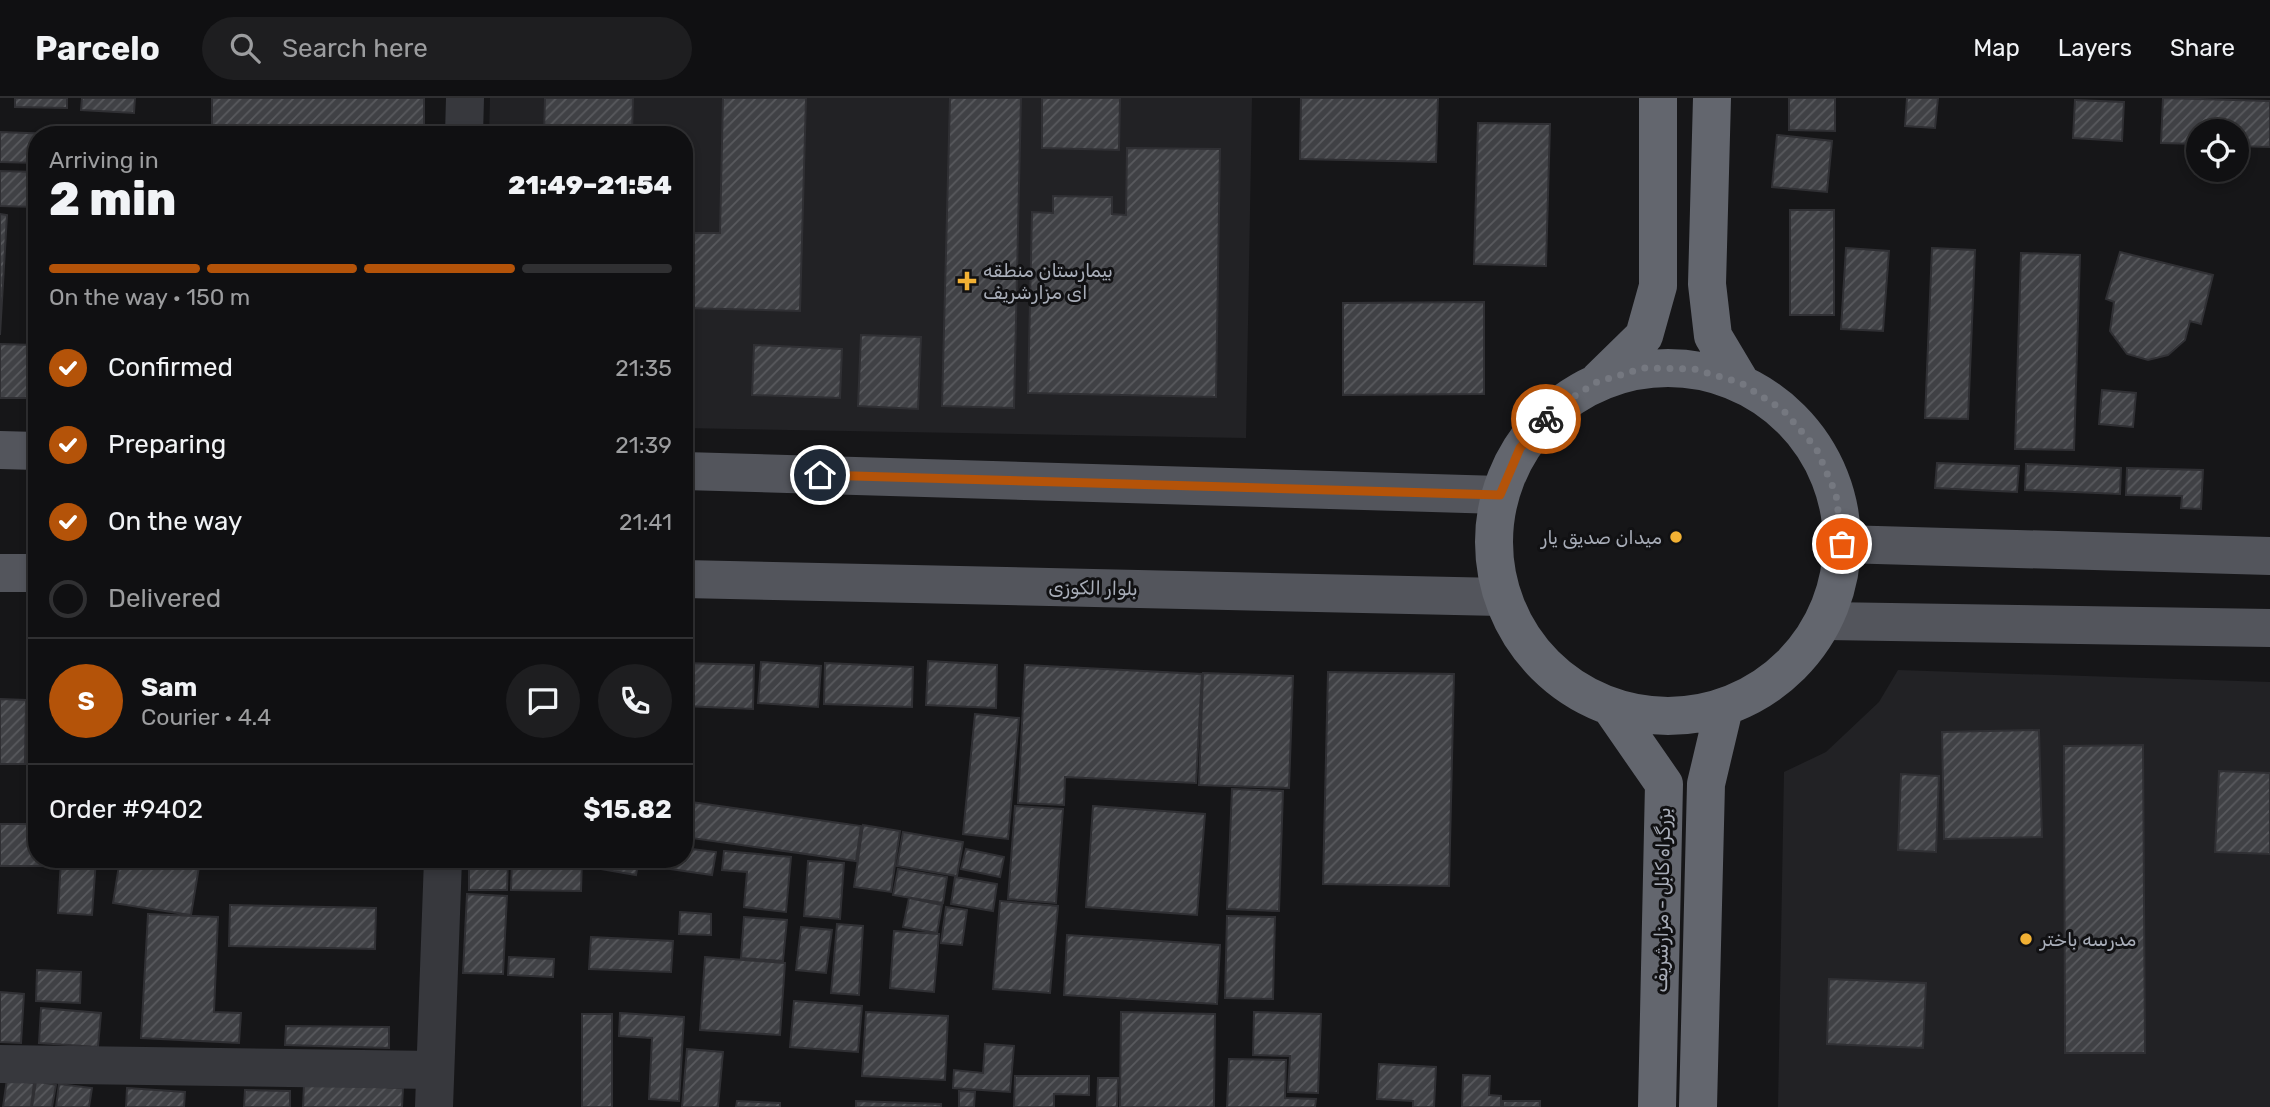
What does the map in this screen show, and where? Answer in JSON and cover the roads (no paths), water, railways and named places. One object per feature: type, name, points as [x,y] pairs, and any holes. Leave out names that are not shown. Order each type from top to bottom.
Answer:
[{"type":"highway","points":[[1597,382],[1644,368],[1694,369],[1741,383],[1783,410],[1816,448],[1836,494],[1842,544],[1828,621],[1807,649],[1770,685],[1724,708],[1668,718],[1612,709],[1564,684],[1526,645],[1501,597],[1493,546],[1500,495],[1520,448],[1554,409],[1597,382],[1644,336],[1658,286],[1658,98]]},
{"type":"highway","points":[[1712,98],[1707,284],[1713,336],[1741,383]]},
{"type":"highway","points":[[1698,1107],[1706,785],[1724,708]]},
{"type":"highway","name":"بزرگراه کابل - مزارشریف","points":[[1612,709],[1664,784],[1657,1107]]},
{"type":"main road","points":[[0,450],[28,451]]},
{"type":"main road","points":[[693,471],[1500,495]]},
{"type":"main road","points":[[1842,544],[2270,556]]},
{"type":"main road","points":[[0,573],[28,573]]},
{"type":"main road","name":"بلوار الکوزی","points":[[693,579],[1501,597]]},
{"type":"main road","points":[[1828,621],[2270,628]]},
{"type":"street","points":[[464,126],[465,98]]},
{"type":"street","points":[[0,1065],[434,1089],[443,868]]},
{"type":"place","name":"بیمارستان منطقه ای مزارشریف","points":[[967,281]]},
{"type":"place","name":"میدان صدیق یار","points":[[1676,537]]},
{"type":"place","name":"مدرسه باختر","points":[[2026,939]]}]
